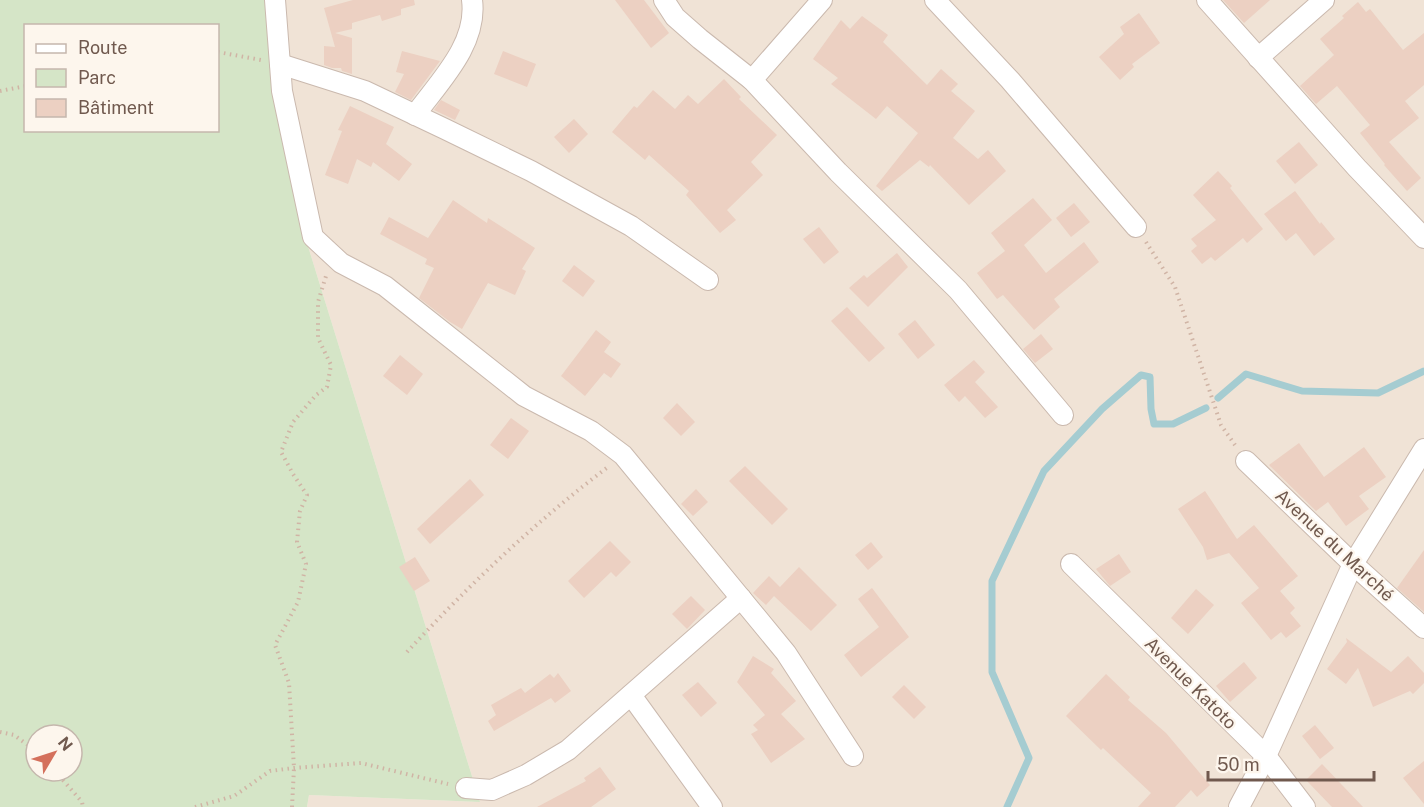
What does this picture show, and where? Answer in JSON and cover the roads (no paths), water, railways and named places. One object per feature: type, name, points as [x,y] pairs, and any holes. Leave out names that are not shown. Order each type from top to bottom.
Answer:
[{"type":"street","points":[[276,0],[282,91],[313,237],[341,263],[385,286],[524,396],[591,431],[623,455],[786,653],[853,756]]},
{"type":"street","points":[[415,115],[450,68],[467,40],[473,8],[472,0]]},
{"type":"street","points":[[664,0],[675,16],[692,32],[752,80],[838,172],[958,290],[1063,415]]},
{"type":"street","points":[[752,80],[822,0]]},
{"type":"street","points":[[934,0],[1010,80],[1136,227]]},
{"type":"street","points":[[1207,0],[1357,168],[1424,238]]},
{"type":"street","points":[[1258,58],[1324,0]]},
{"type":"street","points":[[280,64],[365,92],[531,171],[631,226],[708,280]]},
{"type":"street","points":[[1239,807],[1266,756],[1353,564],[1424,450]]},
{"type":"street","name":"Avenue du Marché","points":[[1246,460],[1353,564],[1424,628]]},
{"type":"street","name":"Avenue Katoto","points":[[1071,564],[1266,756],[1305,807]]},
{"type":"street","points":[[466,788],[492,790],[526,776],[568,750],[741,598]]},
{"type":"street","points":[[631,695],[712,807]]},
{"type":"waterway","points":[[1218,398],[1246,374],[1302,391],[1378,393],[1424,371]]},
{"type":"waterway","points":[[1007,807],[1029,758],[992,672],[992,581],[1044,471],[1102,409],[1141,375],[1150,377],[1154,424],[1173,424],[1206,408]]}]
